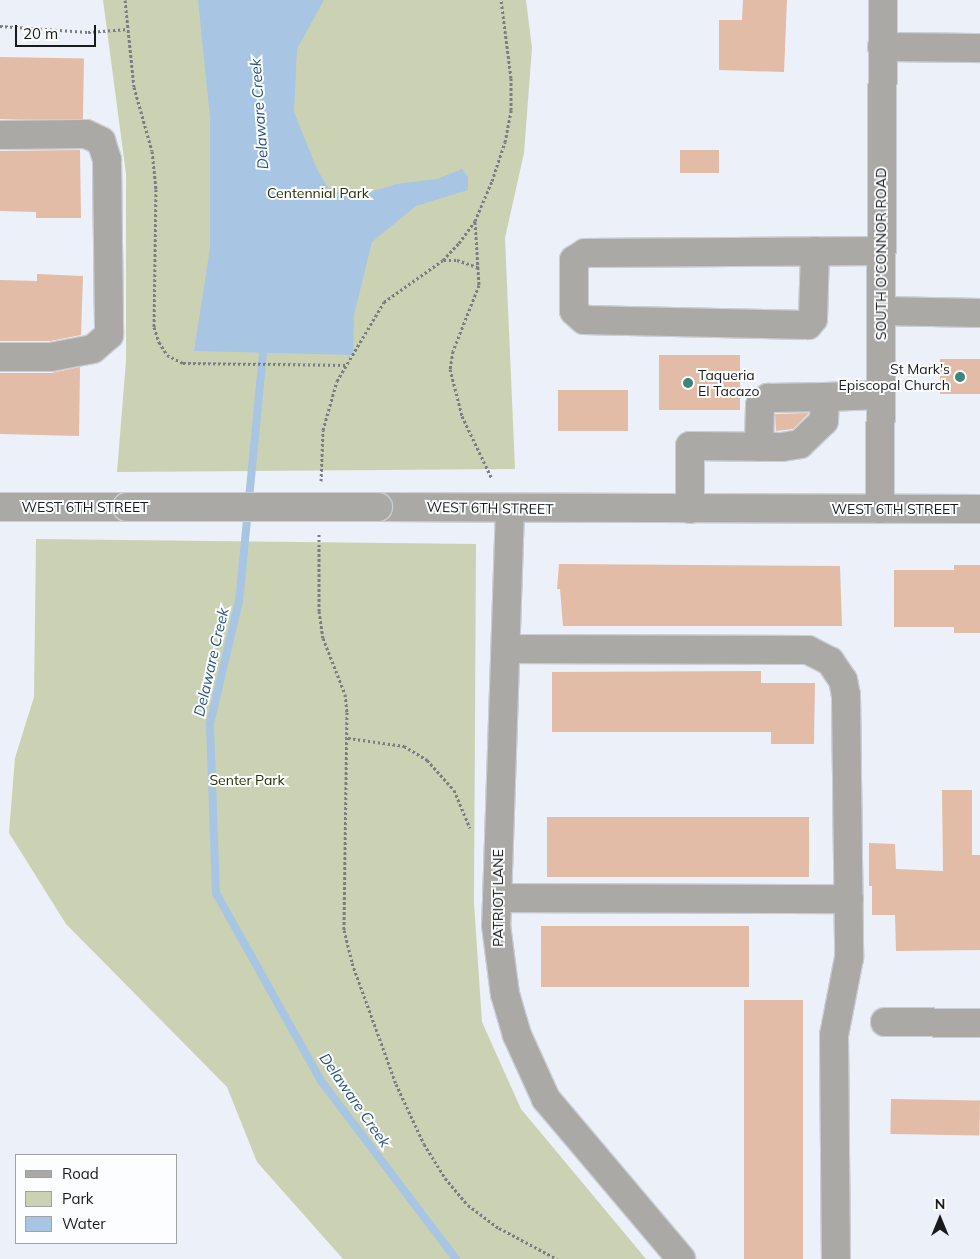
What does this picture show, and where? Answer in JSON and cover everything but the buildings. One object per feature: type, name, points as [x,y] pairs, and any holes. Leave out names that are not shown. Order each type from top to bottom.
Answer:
[{"type":"street","name":"SOUTH O'CONNOR ROAD","points":[[880,509],[883,0]]},
{"type":"street","points":[[882,47],[980,48]]},
{"type":"street","points":[[0,134],[86,134],[101,141],[107,160],[108,325],[108,335],[93,349],[51,357],[0,357]]},
{"type":"street","points":[[816,251],[813,319],[808,324],[584,320],[574,311],[574,260],[585,253],[816,251],[881,251]]},
{"type":"street","points":[[881,312],[980,313]]},
{"type":"street","points":[[759,447],[760,406],[768,398],[880,395]]},
{"type":"street","points":[[690,509],[690,446],[759,447],[800,444],[824,421],[825,397]]},
{"type":"street","name":"WEST 6TH STREET","points":[[0,507],[980,509]]},
{"type":"street","name":"PATRIOT LANE","points":[[510,509],[497,855],[498,953],[505,994],[517,1035],[546,1099],[681,1259]]},
{"type":"street","points":[[506,649],[808,650],[830,661],[843,680],[846,695],[849,958],[834,1035],[836,1259]]},
{"type":"street","points":[[497,898],[848,899]]},
{"type":"street","points":[[885,1022],[980,1023]]},
{"type":"path","points":[[125,0],[134,87],[152,151],[156,189],[154,327],[167,355],[183,363],[347,365]]},
{"type":"path","points":[[321,487],[323,430],[328,407],[347,365],[384,302],[443,260],[475,221],[505,142],[511,110],[511,78],[500,0]]},
{"type":"path","points":[[0,26],[88,32],[128,29]]},
{"type":"path","points":[[475,221],[480,268],[479,285],[453,351],[450,369],[462,416],[494,478]]},
{"type":"path","points":[[443,260],[457,260],[480,268]]},
{"type":"path","points":[[320,525],[318,611],[324,638],[345,694],[348,738],[344,930],[352,963],[396,1084],[424,1144],[444,1178],[468,1205],[499,1228],[558,1259]]},
{"type":"path","points":[[348,738],[404,746],[428,760],[442,774],[463,807],[470,827],[469,846],[476,853],[497,855]]},
{"type":"green space","name":"Centennial Park","points":[[103,0],[526,0],[532,48],[524,153],[505,238],[515,469],[117,472],[126,361],[126,174]]},
{"type":"green space","name":"Senter Park","points":[[36,539],[476,544],[474,903],[482,1022],[521,1109],[646,1259],[343,1259],[257,1162],[227,1087],[66,924],[9,833],[15,758],[34,697]]},
{"type":"water","points":[[198,0],[324,0],[297,49],[294,112],[317,169],[330,191],[357,196],[397,184],[437,179],[462,169],[468,177],[468,190],[416,206],[372,242],[354,315],[353,355],[194,351],[210,248],[210,118]]},
{"type":"waterway","name":"Delaware Creek","points":[[264,343],[239,601],[210,724],[216,893],[321,1081],[456,1259]]},
{"type":"place","name":"St Mark's Episcopal Church","points":[[960,377]]},
{"type":"place","name":"Taqueria El Tacazo","points":[[688,383]]}]
